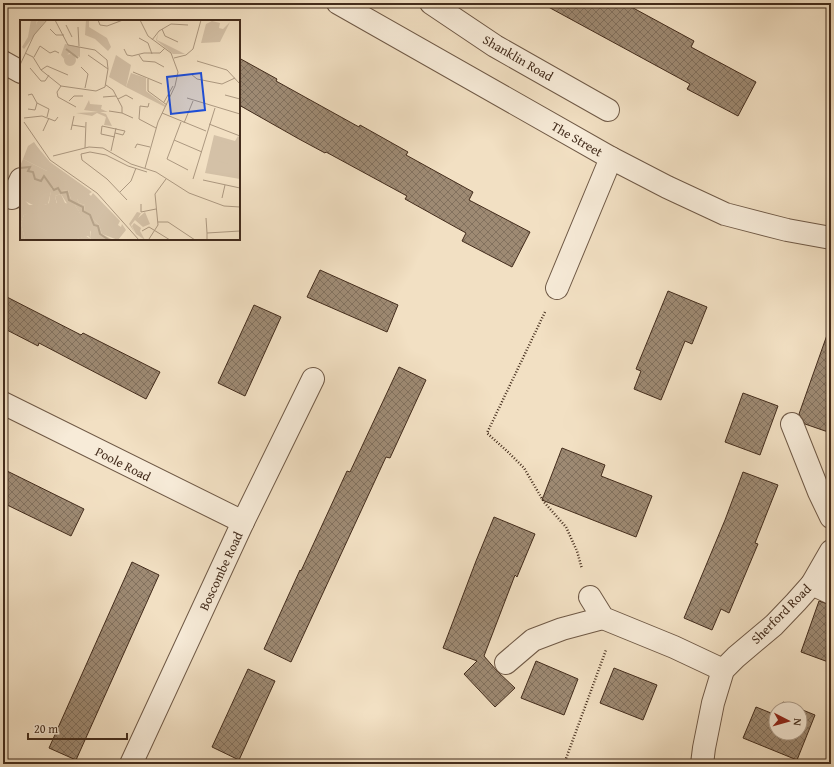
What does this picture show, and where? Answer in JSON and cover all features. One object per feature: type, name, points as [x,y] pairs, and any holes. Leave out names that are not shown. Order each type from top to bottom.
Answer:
[{"type":"street","name":"The Street","points":[[338,3],[611,158],[667,187],[725,214],[787,230],[831,238]]},
{"type":"street","name":"Shanklin Road","points":[[431,3],[496,46],[608,110]]},
{"type":"street","points":[[3,62],[20,71]]},
{"type":"street","points":[[557,288],[611,158]]},
{"type":"street","points":[[12,198],[20,181]]},
{"type":"street","name":"Boscombe Road","points":[[132,764],[243,522],[313,379]]},
{"type":"street","name":"Poole Road","points":[[3,404],[243,522]]},
{"type":"street","points":[[792,424],[819,492],[831,517]]},
{"type":"street","name":"Sherford Road","points":[[702,764],[713,703],[723,670],[774,625],[822,588],[831,551]]},
{"type":"street","points":[[590,597],[610,621],[674,647],[723,670]]},
{"type":"street","points":[[506,663],[533,640],[562,629],[610,621]]},
{"type":"path","points":[[557,288],[487,433],[524,468],[544,502],[566,527],[577,551],[590,597]]},
{"type":"path","points":[[564,764],[610,621]]},
{"type":"building","points":[[541,3],[624,3],[694,41],[691,47],[756,82],[738,116],[687,89],[690,84]]},
{"type":"building","points":[[240,59],[277,79],[276,81],[408,152],[406,155],[473,192],[469,200],[530,232],[512,267],[462,241],[466,233],[405,199],[407,196],[299,139],[240,106]]},
{"type":"building","points":[[320,270],[398,305],[387,332],[307,297]]},
{"type":"building","points":[[668,291],[707,307],[692,344],[685,341],[661,400],[634,389],[641,371],[636,369]]},
{"type":"building","points":[[3,295],[81,335],[83,333],[160,372],[146,399],[39,343],[38,346],[3,328]]},
{"type":"building","points":[[254,305],[281,317],[245,396],[218,383]]},
{"type":"building","points":[[827,335],[831,336],[831,433],[805,424],[799,414]]},
{"type":"building","points":[[399,367],[426,380],[390,458],[386,457],[291,662],[264,649],[347,471],[350,472]]},
{"type":"building","points":[[743,393],[778,406],[760,455],[725,442]]},
{"type":"building","points":[[562,448],[605,465],[601,476],[652,496],[636,537],[542,500]]},
{"type":"building","points":[[3,469],[84,509],[71,536],[3,503]]},
{"type":"building","points":[[743,472],[778,485],[755,543],[758,544],[729,613],[721,609],[712,630],[684,618],[725,520]]},
{"type":"building","points":[[494,517],[535,534],[517,577],[515,575],[484,656],[515,688],[495,707],[464,674],[477,661],[443,648]]},
{"type":"building","points":[[132,562],[159,575],[76,760],[49,748]]},
{"type":"building","points":[[819,601],[831,605],[831,663],[801,652]]},
{"type":"building","points":[[536,661],[578,679],[564,715],[521,698]]},
{"type":"building","points":[[614,668],[657,685],[643,720],[600,703]]},
{"type":"building","points":[[248,669],[275,681],[239,760],[212,747]]},
{"type":"building","points":[[756,707],[768,712],[768,741],[805,741],[797,760],[743,738]]},
{"type":"building","points":[[808,712],[815,715],[808,732]]}]
